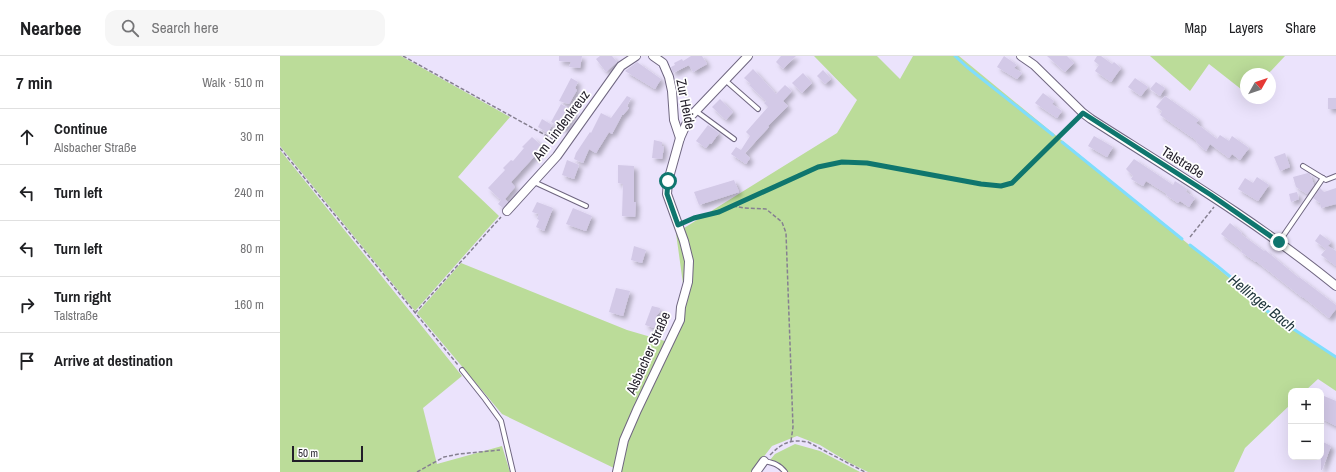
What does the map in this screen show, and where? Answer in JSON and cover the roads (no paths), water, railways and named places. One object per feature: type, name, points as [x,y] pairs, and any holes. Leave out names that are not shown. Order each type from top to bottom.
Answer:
[{"type":"street","name":"Am Lindenkreuz","points":[[507,211],[565,146],[621,66],[636,56]]},
{"type":"street","name":"Zur Heide","points":[[653,56],[663,64],[669,76],[672,91],[674,120],[680,138]]},
{"type":"street","name":"Alsbacher Straße","points":[[617,472],[624,440],[680,320],[681,307],[688,282],[689,261],[684,241],[667,194],[668,181],[680,138],[689,118],[748,56]]},
{"type":"street","name":"Talstraße","points":[[1021,56],[1034,65],[1083,113],[1219,201],[1279,242],[1309,263],[1336,286]]},
{"type":"street","points":[[1028,56],[1034,65]]},
{"type":"street","points":[[756,472],[764,461]]},
{"type":"lane","points":[[725,80],[758,109]]},
{"type":"lane","points":[[696,111],[734,139]]},
{"type":"lane","points":[[1303,166],[1326,180],[1336,176]]},
{"type":"lane","points":[[1279,242],[1323,178]]},
{"type":"lane","points":[[534,181],[586,206]]},
{"type":"lane","points":[[462,370],[486,399],[501,422],[513,472]]},
{"type":"lane","points":[[764,461],[782,467],[785,472]]},
{"type":"waterway","name":"Hellinger Bach","points":[[955,56],[1053,135]]},
{"type":"waterway","name":"Hellinger Bach","points":[[1062,142],[1182,239]]},
{"type":"waterway","name":"Hellinger Bach","points":[[1190,245],[1262,303],[1266,310],[1272,315],[1336,357]]}]
